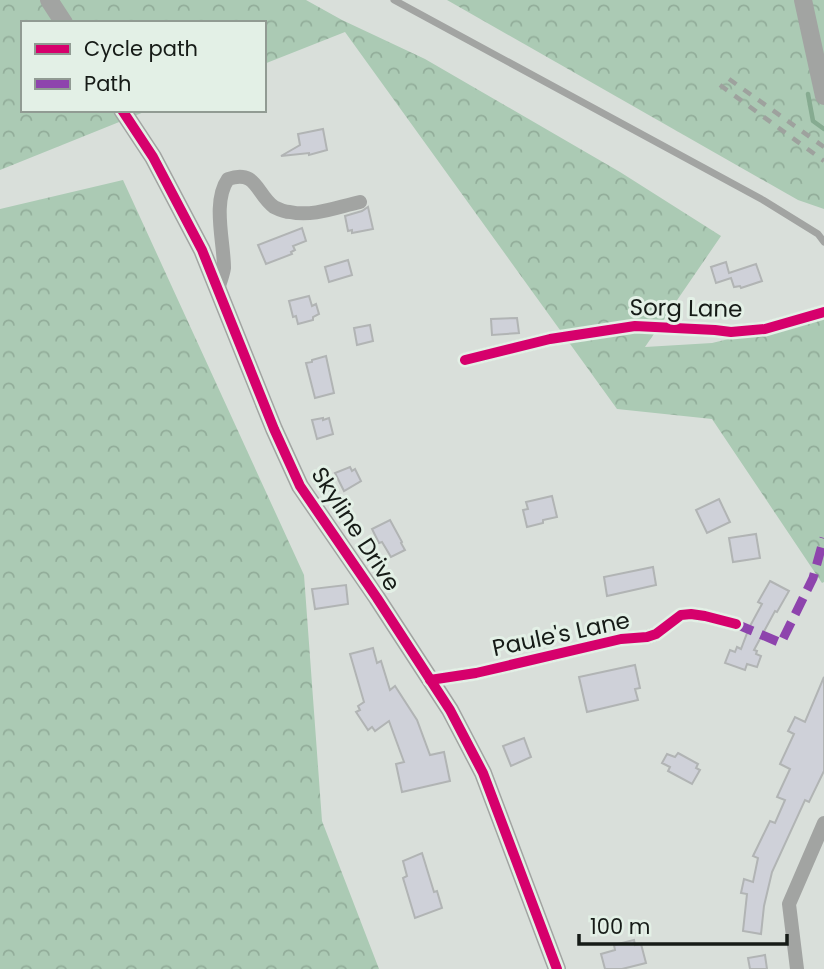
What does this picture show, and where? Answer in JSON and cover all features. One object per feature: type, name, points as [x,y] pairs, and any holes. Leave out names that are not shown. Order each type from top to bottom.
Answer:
[{"type":"street","points":[[49,0],[63,21]]},
{"type":"street","points":[[803,0],[824,96]]},
{"type":"street","name":"Skyline Drive","points":[[123,112],[153,157],[202,250],[274,429],[300,486],[450,710],[483,773],[557,969]]},
{"type":"street","points":[[218,289],[224,270],[220,204],[223,186],[228,179],[241,176],[251,179],[275,207],[289,212],[311,214],[360,202]]},
{"type":"street","name":"Sorg Lane","points":[[465,360],[550,339],[635,326],[731,332],[765,329],[824,312]]},
{"type":"street","name":"Paule's Lane","points":[[430,680],[476,673],[621,639],[647,637],[656,634],[681,615],[705,616],[736,624]]},
{"type":"street","points":[[797,969],[789,904],[824,822]]},
{"type":"lane","points":[[394,0],[763,200],[818,234],[824,242]]},
{"type":"green space","points":[[0,0],[306,0],[425,59],[620,172],[721,236],[645,347],[712,343],[824,316],[824,582],[822,583],[712,419],[617,409],[345,32],[266,63],[266,21],[21,21],[21,112],[144,112],[0,170]]},
{"type":"green space","points":[[447,0],[824,0],[824,209],[798,200]]},
{"type":"green space","points":[[123,180],[304,575],[322,821],[379,969],[0,969],[0,209]]},
{"type":"building","points":[[323,129],[327,150],[309,155],[281,156],[300,145],[298,134]]},
{"type":"building","points":[[368,207],[373,229],[352,233],[352,230],[348,231],[345,216]]},
{"type":"building","points":[[302,228],[306,241],[293,246],[295,250],[292,254],[266,264],[258,245]]},
{"type":"building","points":[[348,260],[352,275],[329,282],[325,267]]},
{"type":"building","points":[[726,262],[729,273],[756,264],[762,281],[741,288],[734,287],[731,278],[716,283],[711,267]]},
{"type":"building","points":[[309,296],[312,306],[316,304],[319,314],[313,317],[313,320],[298,324],[296,316],[293,317],[289,301]]},
{"type":"building","points":[[517,318],[519,333],[492,335],[491,319]]},
{"type":"building","points":[[370,325],[373,341],[357,345],[354,328]]},
{"type":"building","points":[[326,356],[334,393],[315,398],[306,363]]},
{"type":"building","points":[[329,418],[333,434],[317,439],[312,420]]},
{"type":"building","points":[[350,467],[352,471],[355,469],[361,481],[344,491],[335,473]]},
{"type":"building","points":[[552,496],[557,517],[527,527],[523,510],[528,509],[526,502]]},
{"type":"building","points":[[719,499],[730,522],[707,533],[696,510]]},
{"type":"building","points":[[390,520],[405,550],[391,557],[372,529]]},
{"type":"building","points":[[756,534],[760,558],[733,562],[729,538]]},
{"type":"building","points":[[653,567],[656,585],[607,596],[604,577]]},
{"type":"building","points":[[770,581],[789,591],[754,650],[761,656],[757,667],[747,664],[745,670],[725,663],[730,650],[735,652],[737,647],[741,649],[762,604],[758,602]]},
{"type":"building","points":[[346,585],[348,604],[315,609],[312,589]]},
{"type":"building","points":[[373,648],[377,663],[381,661],[390,690],[395,686],[417,720],[430,755],[444,752],[450,781],[402,792],[396,764],[404,762],[389,721],[375,731],[372,727],[368,730],[356,712],[360,710],[358,706],[364,702],[350,654]]},
{"type":"building","points":[[635,665],[640,688],[635,689],[638,700],[587,712],[579,677]]},
{"type":"building","points":[[824,677],[824,771],[809,802],[805,800],[772,872],[761,934],[743,931],[747,894],[741,893],[744,879],[753,882],[758,858],[753,856],[770,821],[775,823],[785,800],[777,797],[790,769],[780,764],[794,734],[788,731],[795,717],[805,722]]},
{"type":"building","points":[[524,738],[531,757],[511,766],[503,746]]},
{"type":"building","points":[[678,753],[698,764],[696,768],[700,770],[692,784],[668,771],[670,767],[662,763],[667,754],[675,757]]},
{"type":"building","points":[[422,853],[442,908],[415,918],[403,878],[407,876],[403,861]]},
{"type":"building","points":[[634,940],[635,945],[641,944],[646,963],[622,969],[605,969],[601,954],[615,950],[614,945]]},
{"type":"building","points":[[765,955],[767,969],[750,969],[748,958]]},
{"type":"waterway","points":[[808,94],[813,121],[824,129]]},
{"type":"railway","points":[[729,79],[824,147]]},
{"type":"railway","points":[[720,85],[824,161]]},
{"type":"marked path","points":[[736,624],[781,643],[813,578],[824,538]]},
{"type":"cycle path","points":[[123,112],[153,157],[202,250],[274,429],[300,486],[450,710],[483,773],[557,969]]},
{"type":"cycle path","points":[[465,360],[550,339],[635,326],[731,332],[765,329],[824,312]]},
{"type":"cycle path","points":[[430,680],[476,673],[621,639],[647,637],[656,634],[681,615],[705,616],[736,624]]}]
